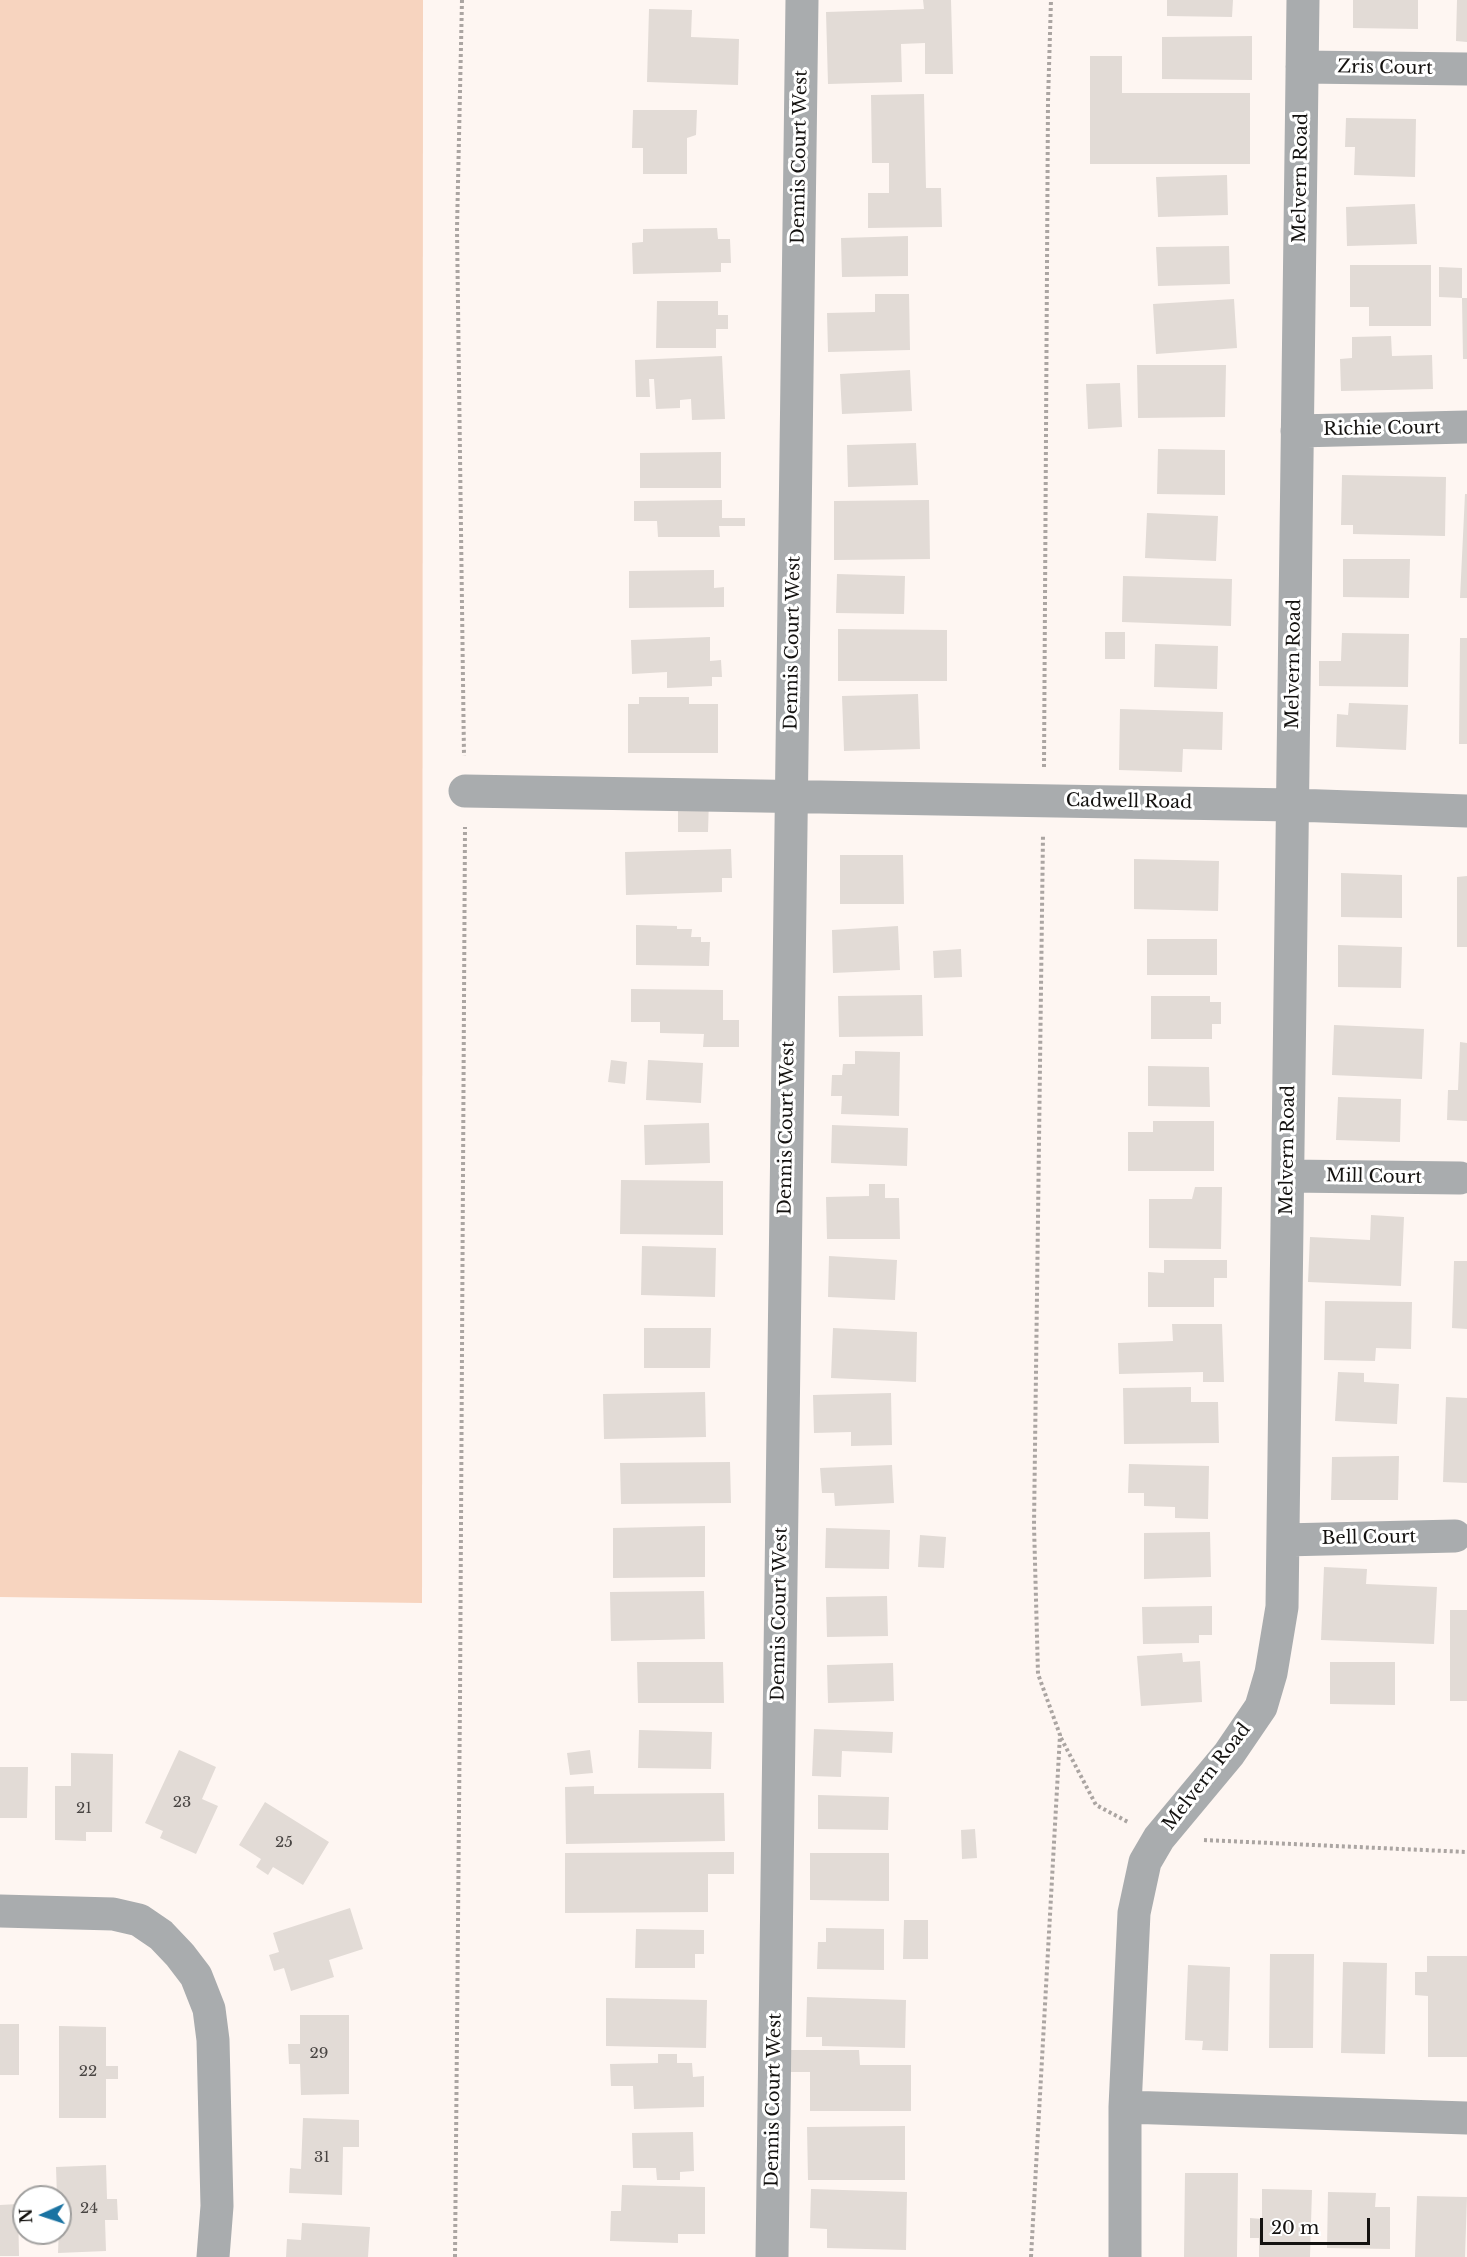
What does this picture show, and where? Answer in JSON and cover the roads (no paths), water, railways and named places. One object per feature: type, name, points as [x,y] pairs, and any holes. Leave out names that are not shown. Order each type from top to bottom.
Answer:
[{"type":"street","name":"Dennis Court West","points":[[772,2257],[802,0]]},
{"type":"street","name":"Melvern Road","points":[[1125,2257],[1125,2107],[1134,1913],[1145,1862],[1159,1838],[1229,1754],[1261,1707],[1271,1673],[1282,1607],[1303,0]]},
{"type":"street","name":"Zris Court","points":[[1302,67],[1467,69]]},
{"type":"street","name":"Richie Court","points":[[1297,431],[1467,427]]},
{"type":"street","name":"Cadwell Road","points":[[465,791],[1293,805],[1467,811]]},
{"type":"street","name":"Mill Court","points":[[1288,1176],[1460,1178]]},
{"type":"street","name":"Bell Court","points":[[1283,1540],[1455,1536]]},
{"type":"street","points":[[0,1911],[113,1914],[139,1920],[161,1935],[196,1976],[209,2010],[213,2040],[217,2190],[213,2257]]},
{"type":"street","points":[[1125,2107],[1467,2118]]}]
